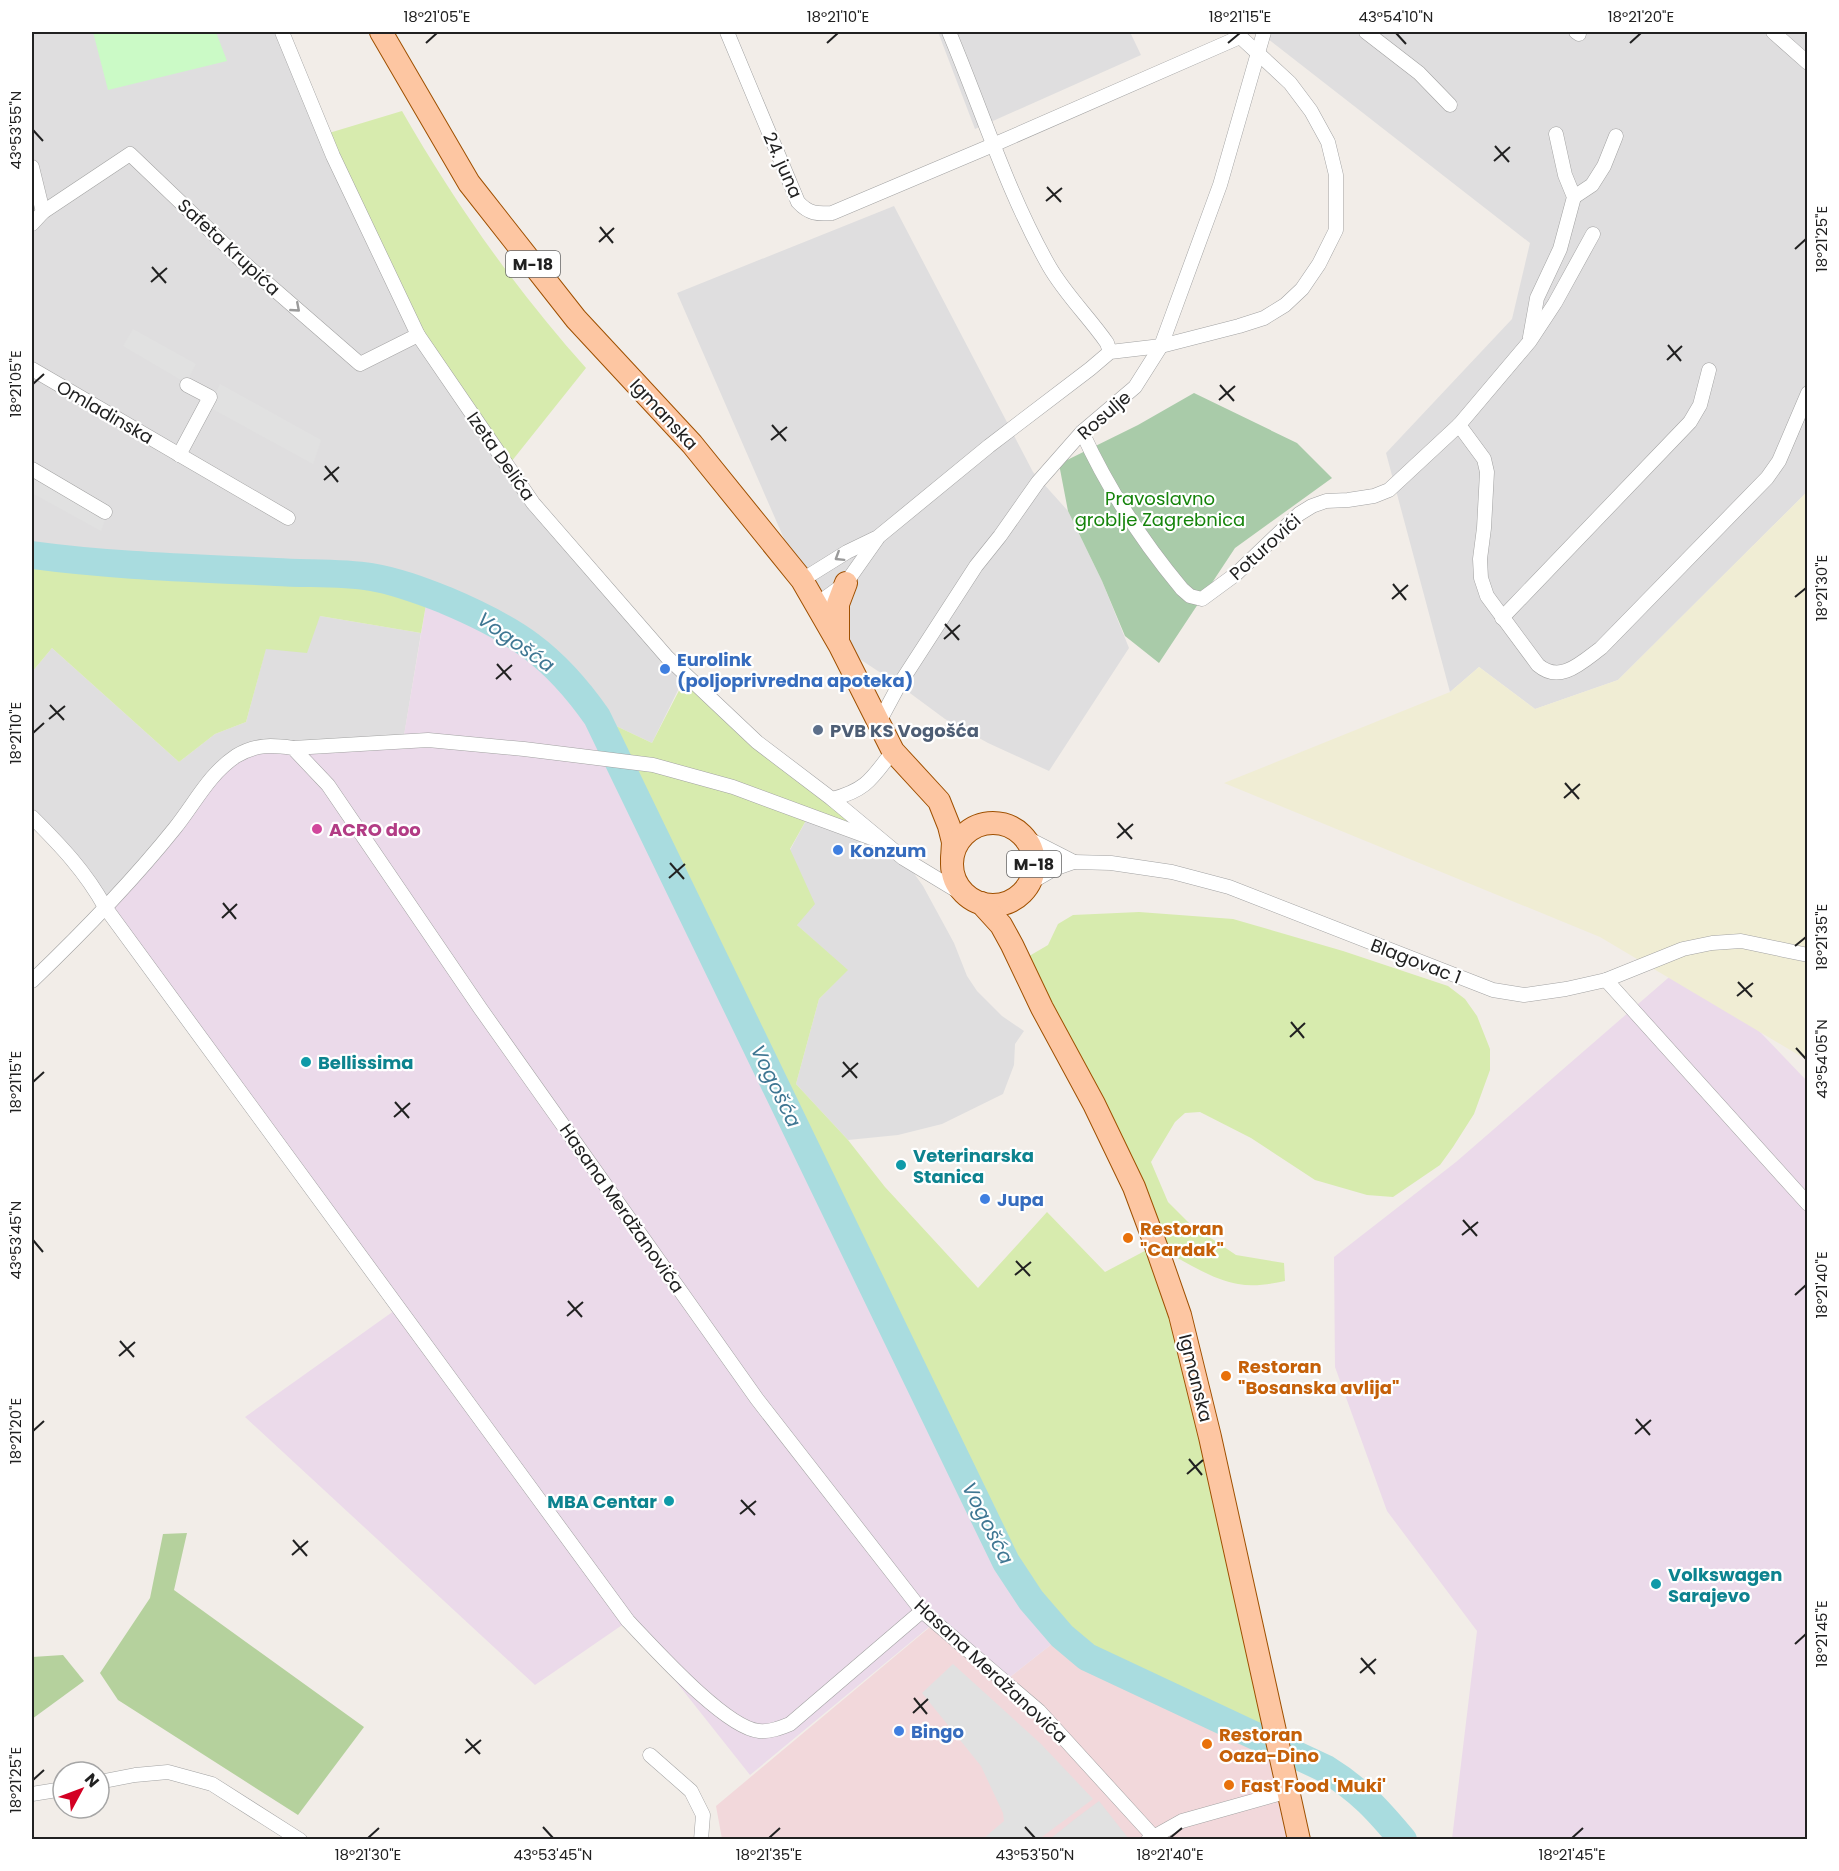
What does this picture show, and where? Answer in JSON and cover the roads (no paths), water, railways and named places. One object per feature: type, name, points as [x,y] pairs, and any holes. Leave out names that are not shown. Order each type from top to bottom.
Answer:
[{"type":"main road","name":"Igmanska","points":[[381,32],[469,183],[576,319],[692,444],[802,580],[838,641],[893,751],[939,801],[968,816],[992,823]]},
{"type":"main road","points":[[838,641],[838,604],[846,583]]},
{"type":"main road","name":"Igmanska","points":[[939,801],[949,826],[952,862]]},
{"type":"main road","points":[[952,862],[956,845],[965,833],[977,826],[992,823]]},
{"type":"main road","name":"M-18","points":[[952,862],[954,877],[960,888],[975,901],[993,905],[1006,903],[1023,891],[1034,872],[1031,848],[1025,837],[1010,826],[992,823]]},
{"type":"main road","name":"Igmanska","points":[[1012,945],[1013,909],[1023,891]]},
{"type":"main road","name":"Igmanska","points":[[975,901],[1001,925],[1037,998],[1095,1104],[1124,1167],[1166,1275],[1179,1315],[1210,1437],[1299,1839]]},
{"type":"street","name":"Izeta Delića","points":[[282,32],[333,156],[418,335],[533,503],[668,657],[758,742],[903,858],[975,901]]},
{"type":"street","name":"24. juna","points":[[727,32],[798,202],[807,212],[832,213],[993,145]]},
{"type":"street","points":[[949,32],[993,145],[1029,227],[1050,268],[1107,343],[1110,352]]},
{"type":"street","name":"Rosulje","points":[[878,724],[899,685],[976,566],[1038,482],[1082,432],[1135,387],[1161,346],[1220,185],[1264,32]]},
{"type":"street","points":[[1366,32],[1419,73],[1450,105]]},
{"type":"street","points":[[1773,32],[1808,63]]},
{"type":"street","points":[[802,580],[847,552],[878,537],[988,446],[1110,352],[1161,346],[1239,326],[1264,318],[1285,305],[1302,289],[1335,230],[1336,175],[1328,142],[1311,111],[1290,83],[1238,34],[993,145]]},
{"type":"street","points":[[1530,341],[1537,298],[1560,249],[1574,197],[1565,175],[1556,134]]},
{"type":"street","points":[[1574,197],[1592,185],[1604,166],[1616,136]]},
{"type":"street","name":"Safeta Krupića","points":[[32,224],[43,212],[130,154],[244,263],[360,364],[418,335]]},
{"type":"street","points":[[32,167],[43,212]]},
{"type":"street","name":"Poturovići","points":[[1082,432],[1100,471],[1142,537],[1182,589],[1190,596],[1202,599],[1236,574],[1299,514],[1326,501],[1374,496],[1389,490],[1459,425],[1530,341],[1555,303],[1593,234]]},
{"type":"street","name":"Omladinska","points":[[32,369],[288,518]]},
{"type":"street","points":[[1502,618],[1690,422],[1700,405],[1709,370]]},
{"type":"street","points":[[179,454],[210,397],[187,385]]},
{"type":"street","points":[[1459,425],[1484,459],[1486,472],[1480,578],[1487,596],[1538,665],[1547,673],[1559,674],[1601,648],[1767,478],[1785,449],[1808,393]]},
{"type":"street","points":[[32,469],[105,512]]},
{"type":"street","points":[[817,604],[846,583],[878,537]]},
{"type":"street","points":[[32,981],[105,907],[175,828],[217,771],[238,755],[266,745],[293,748],[428,740],[653,765],[733,787],[885,843]]},
{"type":"street","name":"Hasana Merdžanovića","points":[[293,748],[328,785],[480,1008],[757,1399],[922,1611],[1039,1711],[1151,1838]]},
{"type":"street","points":[[832,799],[863,788],[893,751]]},
{"type":"street","points":[[32,817],[88,878],[105,907],[628,1621],[682,1677],[713,1705],[742,1726],[758,1731],[774,1730],[790,1724],[922,1611]]},
{"type":"street","points":[[1025,837],[1074,862]]},
{"type":"street","points":[[924,870],[952,862]]},
{"type":"street","name":"Blagovac 1","points":[[1023,891],[1054,869],[1074,862],[1111,863],[1172,872],[1229,887],[1493,990],[1524,994],[1566,990],[1606,980],[1683,949],[1713,943],[1741,941],[1808,955]]},
{"type":"street","points":[[1606,980],[1808,1204]]},
{"type":"street","points":[[650,1755],[691,1791],[703,1815],[700,1839]]},
{"type":"street","points":[[111,1780],[168,1772],[212,1784],[300,1839]]},
{"type":"street","points":[[32,1794],[51,1791]]},
{"type":"street","points":[[1151,1838],[1182,1821],[1289,1791]]},
{"type":"waterway","name":"Vogošća","points":[[32,555],[185,568],[348,574],[380,579],[418,590],[470,611],[512,633],[548,660],[581,695],[597,717],[1006,1562],[1031,1600],[1062,1636],[1087,1657],[1326,1769],[1368,1801],[1403,1840]]},
{"type":"place","name":"Eurolink (poljoprivredna apoteka)","points":[[665,669]]},
{"type":"place","name":"PVB KS Vogošća","points":[[818,730]]},
{"type":"place","name":"ACRO doo","points":[[317,829]]},
{"type":"place","name":"Konzum","points":[[838,850]]},
{"type":"place","name":"Bellissima","points":[[306,1062]]},
{"type":"place","name":"Veterinarska Stanica","points":[[901,1165]]},
{"type":"place","name":"Jupa","points":[[985,1199]]},
{"type":"place","name":"Restoran \"Cardak\"","points":[[1128,1238]]},
{"type":"place","name":"Restoran \"Bosanska avlija\"","points":[[1226,1376]]},
{"type":"place","name":"MBA Centar","points":[[669,1501]]},
{"type":"place","name":"Volkswagen Sarajevo","points":[[1656,1584]]},
{"type":"place","name":"Bingo","points":[[899,1731]]},
{"type":"place","name":"Restoran Oaza-Dino","points":[[1207,1744]]},
{"type":"place","name":"Fast Food 'Muki'","points":[[1229,1785]]},
{"type":"park label","name":"Pravoslavno groblje Zagrebnica","points":[[1160,508]]}]
